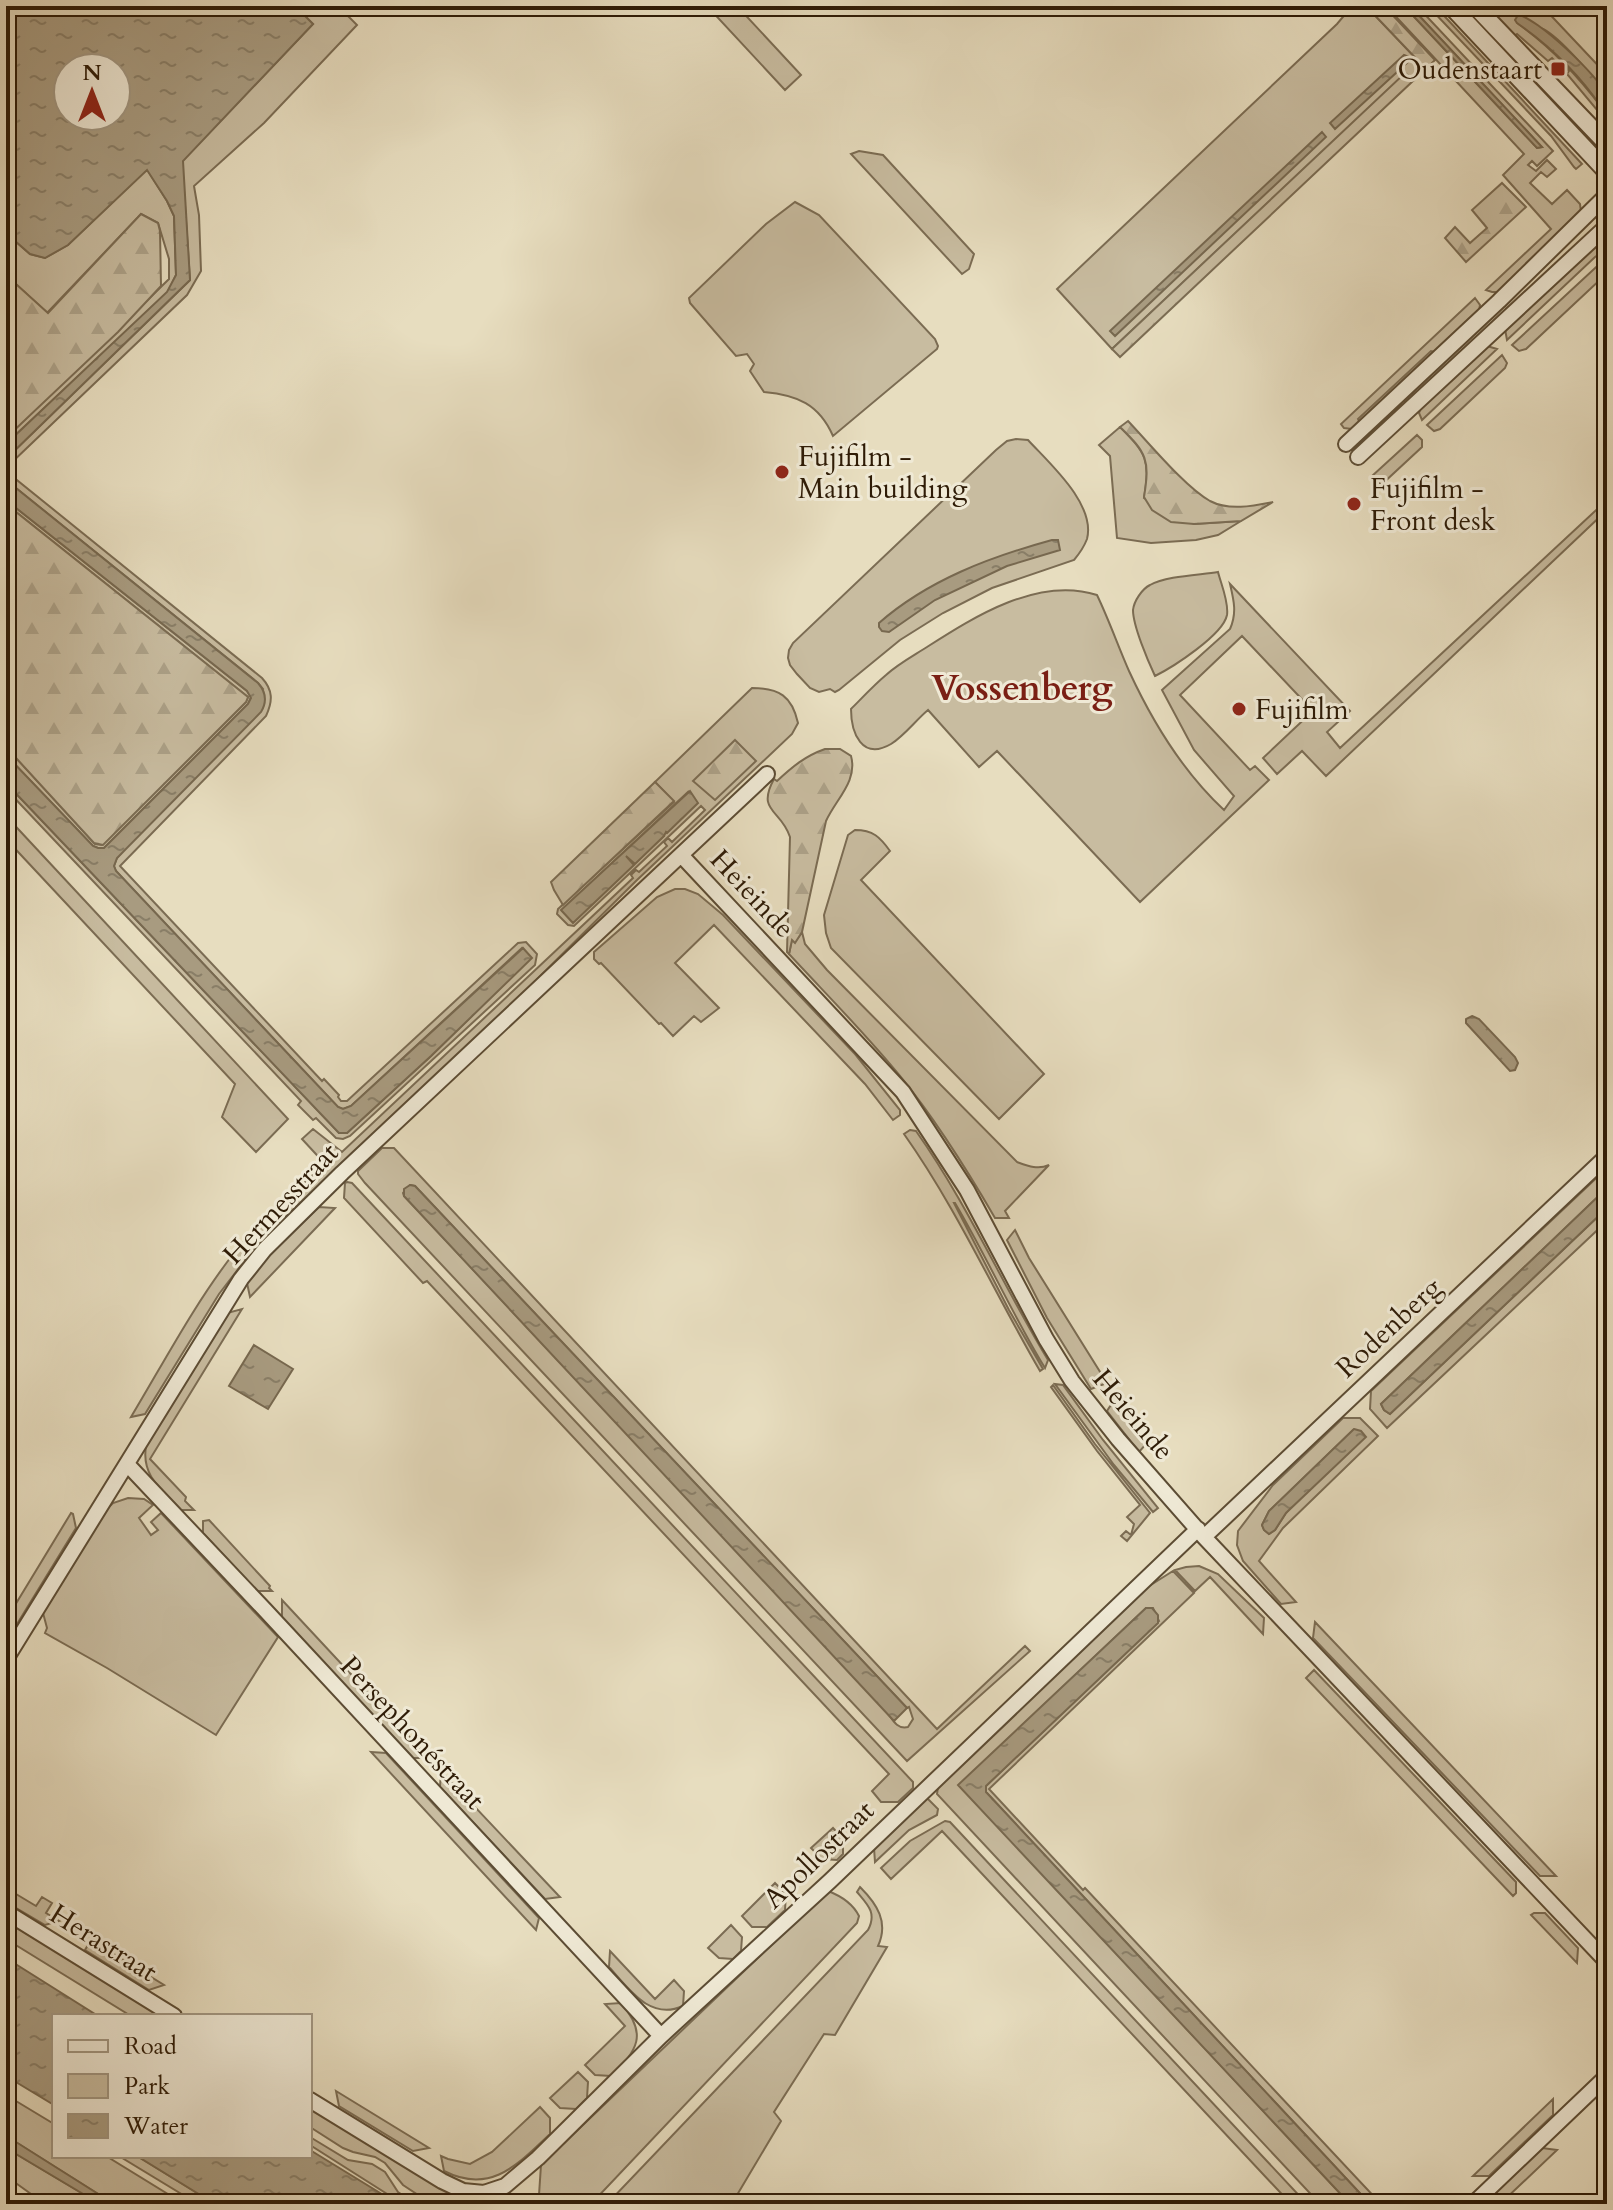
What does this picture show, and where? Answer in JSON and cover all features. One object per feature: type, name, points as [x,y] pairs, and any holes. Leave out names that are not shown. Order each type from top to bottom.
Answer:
[{"type":"street","points":[[1451,6],[1607,172]]},
{"type":"street","points":[[1475,6],[1607,144]]},
{"type":"street","points":[[1346,444],[1607,195]]},
{"type":"street","points":[[1358,457],[1607,226]]},
{"type":"street","points":[[681,855],[767,774]]},
{"type":"street","name":"Hermesstraat","points":[[6,1659],[241,1279],[265,1249],[681,855]]},
{"type":"street","name":"Heieinde","points":[[681,855],[903,1092],[967,1190],[1046,1339],[1072,1381],[1118,1439],[1201,1533],[1607,1962]]},
{"type":"street","name":"Rodenberg","points":[[1201,1533],[1607,1156]]},
{"type":"street","name":"Persephonéstraat","points":[[127,1464],[661,2036]]},
{"type":"street","name":"Apollostraat","points":[[312,2101],[463,2191],[484,2193],[505,2186],[538,2158],[661,2036],[1201,1533]]},
{"type":"street","name":"Herastraat","points":[[6,1912],[171,2014]]},
{"type":"street","points":[[1473,2204],[1607,2076]]},
{"type":"green space","points":[[295,6],[338,6],[357,25],[264,123],[194,186],[199,215],[201,271],[187,295],[8,466],[7,472],[262,678],[268,687],[271,701],[266,716],[120,866],[322,1081],[324,1079],[341,1101],[347,1101],[518,943],[526,942],[537,954],[535,965],[350,1136],[343,1139],[336,1138],[298,1105],[301,1101],[6,789],[6,783],[339,1133],[347,1133],[531,958],[522,948],[351,1106],[338,1107],[114,866],[117,858],[263,689],[6,480],[6,459],[190,280],[182,161],[313,24]]},
{"type":"green space","points":[[707,6],[737,6],[801,75],[785,90]]},
{"type":"green space","points":[[1349,6],[1366,6],[1426,69],[1414,80],[1405,74],[1112,349],[1057,289],[1337,24]]},
{"type":"green space","points":[[1366,6],[1384,6],[1435,60],[1426,69]]},
{"type":"green space","points":[[1386,6],[1404,6],[1537,148],[1542,147],[1410,6],[1417,6],[1553,151],[1537,166],[1532,161],[1528,165],[1536,171],[1547,160],[1556,169],[1547,177],[1541,172],[1530,183],[1552,204],[1567,190],[1580,204],[1581,212],[1498,292],[1486,290],[1551,229],[1503,175],[1524,154]]},
{"type":"green space","points":[[1428,6],[1435,6],[1582,164],[1576,169],[1574,167],[1551,136]]},
{"type":"green space","points":[[1483,6],[1498,6],[1502,10],[1507,6],[1542,6],[1607,75],[1607,95],[1559,41],[1540,28],[1517,23],[1552,52],[1602,108],[1607,109],[1607,122],[1563,65],[1561,67],[1552,58],[1548,61],[1517,34],[1514,36]]},
{"type":"green space","points":[[1405,73],[1414,80],[1120,357],[1112,349]]},
{"type":"green space","points":[[859,151],[883,155],[974,254],[969,269],[962,274],[851,154]]},
{"type":"green space","points":[[147,169],[174,216],[176,275],[168,292],[6,444],[6,438],[169,279],[169,259],[158,223],[141,214],[47,313],[6,275],[6,233],[30,254],[45,258],[68,245]]},
{"type":"green space","points":[[1502,183],[1526,207],[1466,262],[1445,238],[1455,227],[1470,243],[1487,228],[1472,210]]},
{"type":"green space","points":[[795,202],[819,215],[935,339],[938,346],[833,436],[821,416],[806,403],[764,392],[750,371],[754,364],[747,354],[736,356],[689,298],[766,224]]},
{"type":"green space","points":[[141,214],[158,223],[161,286],[118,332],[6,438],[6,275],[48,313]]},
{"type":"green space","points":[[1607,231],[1607,249],[1507,340],[1505,329]]},
{"type":"green space","points":[[1607,257],[1607,269],[1599,273],[1603,277],[1526,349],[1519,351],[1512,345]]},
{"type":"green space","points":[[1475,298],[1480,305],[1479,311],[1358,419],[1360,423],[1352,429],[1344,428],[1341,424]]},
{"type":"green space","points":[[1487,346],[1497,349],[1422,420],[1419,413],[1422,405]]},
{"type":"green space","points":[[1502,355],[1507,363],[1505,368],[1440,429],[1434,431],[1427,425]]},
{"type":"green space","points":[[1128,421],[1179,475],[1210,501],[1233,507],[1273,502],[1241,521],[1171,522],[1152,510],[1144,497],[1147,474],[1144,458],[1120,427]]},
{"type":"green space","points":[[1120,427],[1144,458],[1147,475],[1144,498],[1194,524],[1241,521],[1218,535],[1196,540],[1151,543],[1117,538],[1110,456],[1099,445]]},
{"type":"green space","points":[[1417,435],[1422,440],[1422,447],[1381,485],[1372,476]]},
{"type":"green space","points":[[1028,440],[1047,460],[1069,485],[1085,512],[1087,539],[1074,560],[992,588],[943,613],[900,640],[835,692],[830,689],[819,692],[810,688],[790,665],[789,650],[793,643],[996,450],[1007,441]]},
{"type":"green space","points":[[6,500],[251,697],[248,704],[104,848],[93,846],[6,755],[6,747],[95,844],[102,845],[248,697],[6,504]]},
{"type":"green space","points":[[1607,500],[1607,510],[1326,776],[1302,751],[1277,774],[1263,758],[1313,711],[1242,636],[1180,695],[1250,770],[1255,766],[1269,780],[1140,902],[997,751],[979,767],[928,710],[896,741],[881,748],[866,747],[853,727],[851,709],[877,683],[901,664],[986,612],[1030,595],[1052,591],[1097,595],[1129,671],[1159,728],[1182,763],[1224,810],[1234,796],[1194,750],[1162,690],[1230,629],[1234,601],[1230,584],[1350,711],[1327,732],[1340,748]]},
{"type":"green space","points":[[6,504],[248,697],[103,845],[94,843],[6,747]]},
{"type":"green space","points":[[1218,572],[1227,604],[1223,623],[1196,650],[1155,676],[1135,625],[1133,610],[1137,599],[1144,589],[1157,582]]},
{"type":"green space","points":[[752,688],[777,692],[792,706],[798,723],[792,734],[259,1242],[219,1294],[145,1414],[131,1417],[193,1312],[234,1253],[314,1174],[317,1175],[327,1166],[302,1139],[313,1129],[342,1152],[633,878],[631,875],[636,870],[639,872],[667,846],[664,842],[668,838],[672,842],[705,810],[701,806],[574,926],[568,925],[557,914],[558,909],[674,802],[655,782]],"holes":[[[689,791],[663,835],[573,922],[562,911]]]},
{"type":"green space","points":[[735,740],[756,761],[715,800],[693,781]]},
{"type":"green space","points":[[825,749],[840,749],[851,756],[851,774],[826,821],[802,932],[795,943],[792,940],[789,954],[790,837],[769,804],[769,790],[774,779],[777,781],[799,762]]},
{"type":"green space","points":[[655,782],[674,801],[563,905],[551,882]]},
{"type":"green space","points":[[6,816],[288,1119],[256,1152],[222,1117],[235,1084],[6,839]]},
{"type":"green space","points":[[855,830],[876,835],[890,851],[861,880],[1044,1074],[999,1119],[831,948],[824,915],[848,835]]},
{"type":"green space","points":[[675,889],[698,894],[723,915],[855,1054],[900,1110],[900,1115],[893,1120],[865,1084],[714,925],[675,963],[719,1008],[701,1022],[694,1016],[673,1036],[594,959],[594,952],[657,897]]},
{"type":"green space","points":[[802,932],[805,944],[827,970],[1017,1162],[1037,1167],[1049,1165],[1005,1211],[1009,1218],[995,1218],[950,1145],[913,1093],[873,1044],[789,954],[792,939],[795,942]]},
{"type":"green space","points":[[910,1130],[916,1131],[952,1186],[1048,1360],[1045,1368],[954,1203],[1043,1369],[1040,1371],[958,1221],[904,1134]]},
{"type":"green space","points":[[382,1148],[394,1148],[937,1729],[1025,1646],[1030,1651],[907,1761],[365,1183],[358,1171]],"holes":[[[410,1185],[415,1186],[909,1707],[913,1719],[908,1727],[900,1727],[895,1722],[404,1196]]]},
{"type":"green space","points":[[1607,1168],[1607,1188],[1381,1404],[1384,1410],[1390,1414],[1607,1208],[1607,1221],[1387,1428],[1370,1409],[1371,1391]]},
{"type":"green space","points":[[347,1182],[352,1183],[913,1782],[913,1788],[898,1802],[881,1802],[872,1791],[889,1774],[427,1281],[423,1283],[344,1198]]},
{"type":"green space","points":[[319,1207],[335,1208],[250,1297],[247,1283],[269,1255]]},
{"type":"green space","points":[[1015,1230],[1029,1258],[1107,1383],[1091,1389],[1047,1318],[1007,1240]]},
{"type":"green space","points":[[242,1309],[150,1459],[186,1497],[185,1501],[194,1510],[181,1510],[150,1474],[145,1457],[146,1446],[227,1313]]},
{"type":"green space","points":[[1055,1384],[1063,1385],[1158,1508],[1153,1512],[1114,1465]]},
{"type":"green space","points":[[1053,1385],[1150,1513],[1127,1541],[1121,1536],[1126,1531],[1131,1535],[1134,1524],[1127,1517],[1140,1505],[1097,1451],[1051,1387]]},
{"type":"green space","points":[[1116,1397],[1147,1443],[1139,1452],[1107,1411]]},
{"type":"green space","points":[[1343,1418],[1360,1418],[1378,1436],[1283,1528],[1259,1561],[1296,1602],[1281,1604],[1243,1561],[1237,1545],[1238,1531],[1273,1485]],"holes":[[[1354,1429],[1275,1530],[1269,1534],[1264,1530],[1262,1525],[1269,1511]]]},
{"type":"green space","points":[[128,1498],[144,1499],[153,1505],[139,1518],[151,1535],[158,1530],[151,1522],[161,1513],[278,1637],[216,1735],[45,1633],[47,1628],[43,1613],[105,1511],[113,1503]]},
{"type":"green space","points":[[71,1513],[76,1528],[6,1642],[6,1620]]},
{"type":"green space","points":[[209,1520],[272,1591],[257,1591],[203,1533],[203,1521]]},
{"type":"green space","points":[[1199,1566],[1218,1574],[1264,1618],[1263,1634],[1210,1577],[1195,1591],[1175,1570]]},
{"type":"green space","points":[[1173,1571],[1194,1593],[989,1789],[1381,2204],[1370,2204],[986,1792],[986,1786],[1159,1621],[1153,1608],[1146,1608],[959,1785],[1350,2204],[1320,2204],[937,1794],[938,1787],[1146,1588]]},
{"type":"green space","points":[[282,1600],[429,1758],[413,1758],[282,1618]]},
{"type":"green space","points":[[1315,1622],[1556,1876],[1540,1876],[1313,1638]]},
{"type":"green space","points":[[1314,1670],[1516,1882],[1513,1896],[1306,1678]]},
{"type":"green space","points":[[371,1752],[386,1753],[539,1918],[536,1930]]},
{"type":"green space","points":[[441,1771],[560,1897],[545,1899],[440,1787]]},
{"type":"green space","points":[[925,1799],[938,1809],[937,1815],[909,1830],[875,1862],[874,1848]]},
{"type":"green space","points":[[945,1821],[950,1822],[1307,2204],[1291,2204],[942,1831],[891,1879],[881,1868],[910,1841]]},
{"type":"green space","points":[[833,1828],[843,1839],[843,1854],[837,1860],[822,1859],[811,1848]]},
{"type":"green space","points":[[775,1883],[786,1894],[785,1910],[767,1927],[752,1927],[742,1916]]},
{"type":"green space","points":[[860,1887],[880,1914],[882,1929],[878,1946],[887,1947],[835,2035],[824,2034],[774,2112],[781,2121],[737,2195],[723,2204],[607,2204],[868,1930],[872,1919],[868,1905],[857,1892]]},
{"type":"green space","points":[[6,1888],[36,1906],[42,1897],[52,1903],[46,1913],[59,1921],[45,1925],[6,1902]]},
{"type":"green space","points":[[828,1891],[853,1908],[859,1916],[857,1923],[591,2204],[535,2204],[539,2195],[541,2165]]},
{"type":"green space","points":[[1545,1913],[1578,1948],[1577,1963],[1531,1915]]},
{"type":"green space","points":[[6,1921],[158,2014],[128,2014],[6,1939]]},
{"type":"green space","points":[[731,1925],[742,1937],[741,1951],[733,1959],[719,1958],[708,1948]]},
{"type":"green space","points":[[91,1940],[164,1985],[149,1990],[85,1950]]},
{"type":"green space","points":[[610,1951],[655,1999],[674,1980],[684,1991],[683,2006],[671,2010],[660,2009],[641,2000],[609,1967]]},
{"type":"green space","points":[[621,2003],[635,2024],[637,2033],[633,2050],[611,2076],[595,2075],[585,2065],[625,2026],[605,2004]]},
{"type":"green space","points":[[578,2072],[588,2082],[587,2098],[576,2109],[560,2108],[550,2098]]},
{"type":"green space","points":[[336,2091],[429,2148],[413,2151],[339,2106]]},
{"type":"green space","points":[[6,2095],[52,2123],[52,2158],[109,2158],[184,2204],[114,2204],[6,2136]]},
{"type":"green space","points":[[1553,2099],[1553,2115],[1489,2176],[1473,2176]]},
{"type":"green space","points":[[540,2107],[550,2118],[550,2134],[503,2173],[476,2180],[444,2171],[441,2156],[470,2164],[492,2152]]},
{"type":"green space","points":[[312,2108],[457,2197],[477,2204],[432,2204],[403,2185],[385,2163],[343,2148],[312,2128]]},
{"type":"green space","points":[[312,2138],[348,2160],[372,2164],[385,2172],[398,2192],[416,2204],[403,2204],[312,2146]]},
{"type":"green space","points":[[6,2148],[100,2204],[45,2204],[6,2176]]},
{"type":"green space","points":[[1542,2148],[1557,2150],[1500,2204],[1483,2204]]},
{"type":"green space","points":[[122,2158],[140,2158],[215,2204],[198,2204]]},
{"type":"water","points":[[6,6],[295,6],[313,24],[183,161],[190,280],[6,459],[6,444],[167,292],[176,275],[174,216],[147,170],[68,245],[45,258],[30,254],[6,233]]},
{"type":"water","points":[[1404,6],[1410,6],[1542,147],[1537,148]]},
{"type":"water","points":[[1518,15],[1552,36],[1581,63],[1602,87],[1607,96],[1607,109],[1602,108],[1563,61],[1517,23]]},
{"type":"water","points":[[1404,55],[1409,57],[1409,61],[1335,129],[1330,123]]},
{"type":"water","points":[[1322,132],[1326,137],[1115,336],[1110,331]]},
{"type":"water","points":[[6,480],[263,690],[265,701],[261,712],[117,858],[114,866],[338,1107],[351,1106],[523,948],[532,958],[347,1133],[339,1133],[6,783],[6,755],[93,846],[104,848],[251,698],[247,691],[6,500]]},
{"type":"water","points":[[1058,540],[1060,550],[1007,566],[935,600],[889,632],[879,627],[879,623],[898,608],[939,582],[983,562]]},
{"type":"water","points":[[690,791],[698,803],[635,864],[626,856],[634,865],[573,923],[561,910]]},
{"type":"water","points":[[1472,1016],[1479,1019],[1515,1057],[1518,1063],[1515,1070],[1510,1071],[1466,1023],[1466,1019]]},
{"type":"water","points":[[415,1186],[907,1708],[894,1721],[404,1196],[404,1189]]},
{"type":"water","points":[[1607,1188],[1607,1208],[1390,1414],[1384,1410],[1381,1404]]},
{"type":"water","points":[[254,1345],[293,1369],[268,1409],[229,1386]]},
{"type":"water","points":[[1354,1429],[1366,1437],[1286,1513],[1275,1530],[1269,1534],[1264,1530],[1262,1525],[1269,1511]]},
{"type":"water","points":[[1146,1608],[1152,1608],[1158,1615],[1158,1623],[986,1786],[986,1792],[1370,2204],[1350,2204],[958,1785]]},
{"type":"water","points":[[6,1958],[95,2014],[52,2014],[52,2104],[6,2076]]},
{"type":"water","points":[[6,2136],[114,2204],[100,2204],[6,2148]]},
{"type":"water","points":[[312,2151],[398,2204],[215,2204],[140,2158],[312,2158]]},
{"type":"place","name":"Oudenstaart","points":[[1558,69]]},
{"type":"place","name":"Fujifilm - Main building","points":[[782,472]]},
{"type":"place","name":"Fujifilm - Front desk","points":[[1354,504]]},
{"type":"place","name":"Fujifilm","points":[[1239,709]]},
{"type":"district","name":"Vossenberg","points":[[1022,687]]}]
